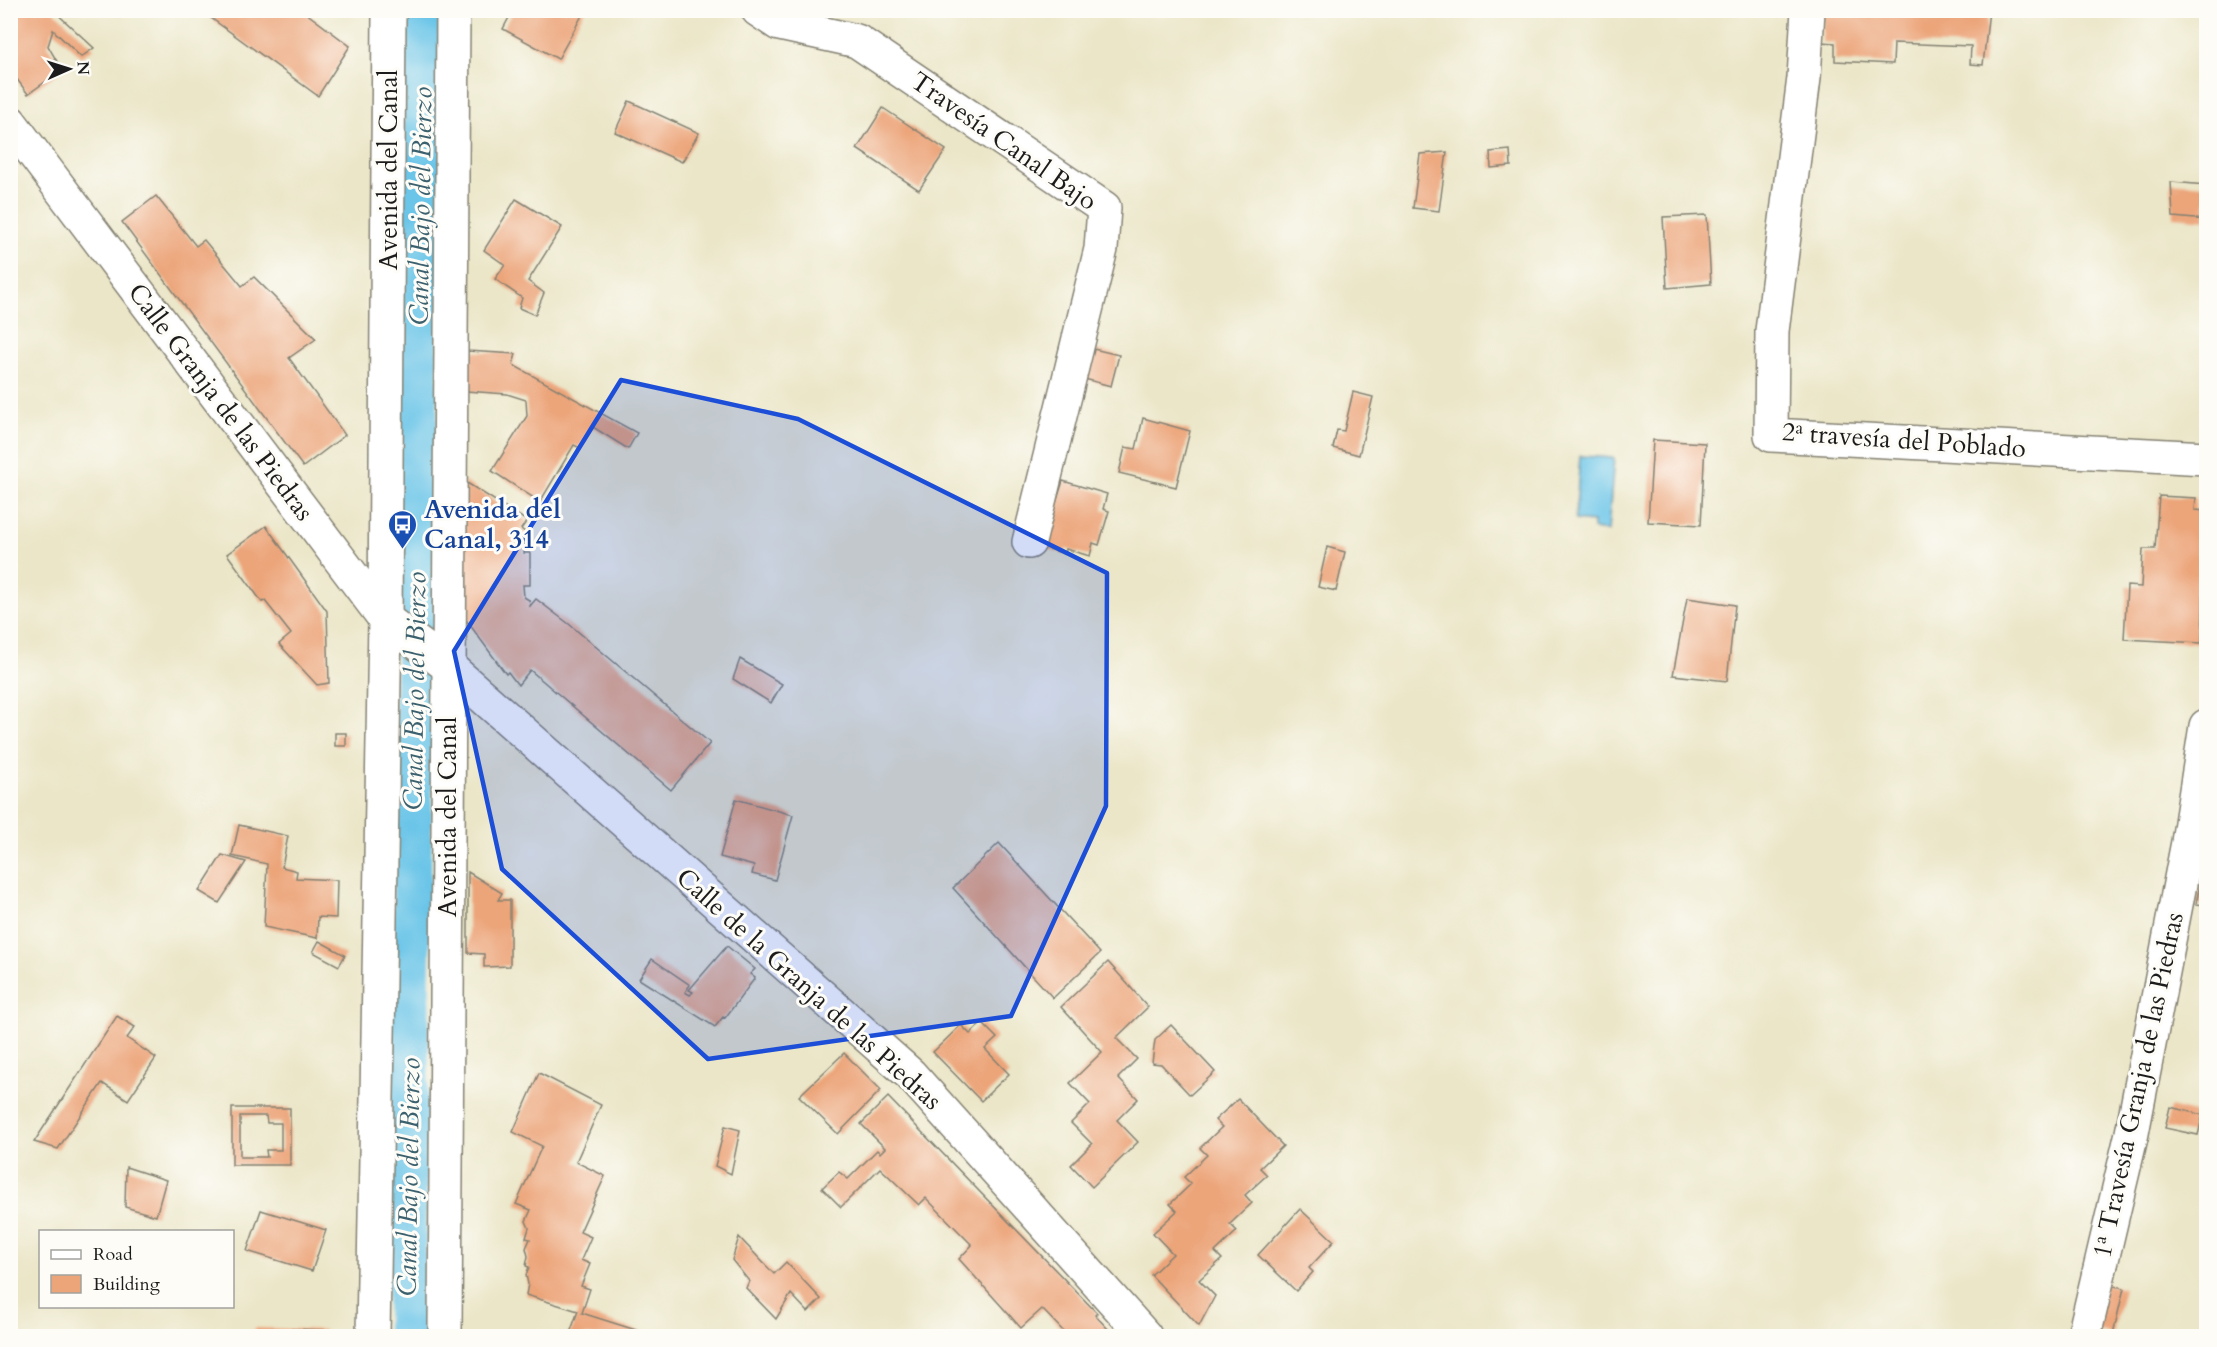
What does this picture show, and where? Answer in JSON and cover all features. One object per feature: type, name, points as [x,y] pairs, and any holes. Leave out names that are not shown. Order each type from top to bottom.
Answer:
[{"type":"street","name":"Avenida del Canal","points":[[374,1336],[385,619],[389,10]]},
{"type":"street","name":"Avenida del Canal","points":[[445,1336],[453,10]]},
{"type":"street","name":"Travesía Canal Bajo","points":[[758,10],[779,24],[857,41],[1104,208],[1101,249],[1029,542]]},
{"type":"street","name":"2ª travesía del Poblado","points":[[1808,10],[1804,78],[1772,331],[1771,435],[2206,458]]},
{"type":"street","name":"Calle Granja de las Piedras","points":[[10,122],[385,619],[448,666]]},
{"type":"street","name":"Calle de la Granja de las Piedras","points":[[448,666],[910,1074],[1145,1336]]},
{"type":"street","name":"1ª Travesía Granja de las Piedras","points":[[2084,1336],[2134,1122],[2188,842],[2206,726]]},
{"type":"highlighted area","points":[[621,380],[798,419],[1107,573],[1106,806],[1011,1016],[708,1059],[502,869],[454,651]]},
{"type":"water","points":[[1580,456],[1614,458],[1608,531],[1593,529],[1593,522],[1575,520]]},
{"type":"building","points":[[15,10],[53,10],[94,48],[81,57],[53,30],[48,46],[62,70],[28,94],[10,70],[10,26]]},
{"type":"building","points":[[200,10],[302,10],[350,46],[318,96]]},
{"type":"building","points":[[513,10],[585,10],[558,59],[503,29]]},
{"type":"building","points":[[1823,10],[1989,10],[1983,65],[1970,64],[1971,46],[1894,43],[1893,64],[1835,61],[1835,43],[1822,42]]},
{"type":"building","points":[[629,101],[699,133],[682,162],[615,132]]},
{"type":"building","points":[[883,108],[946,150],[919,190],[857,149]]},
{"type":"building","points":[[1510,150],[1511,166],[1491,168],[1490,152]]},
{"type":"building","points":[[1447,152],[1439,211],[1413,208],[1420,154]]},
{"type":"building","points":[[2171,182],[2206,185],[2206,220],[2173,217]]},
{"type":"building","points":[[156,196],[196,246],[204,240],[242,286],[254,277],[316,339],[289,358],[345,435],[303,467],[122,222]]},
{"type":"building","points":[[516,199],[562,227],[528,281],[544,293],[535,315],[519,308],[522,298],[495,279],[505,265],[484,250]]},
{"type":"building","points":[[1707,215],[1711,284],[1667,288],[1663,217]]},
{"type":"building","points":[[1085,347],[1119,355],[1111,386],[1077,377]]},
{"type":"building","points":[[467,351],[516,354],[513,365],[637,433],[628,449],[593,427],[580,448],[574,445],[540,502],[492,471],[527,416],[526,400],[507,394],[466,391]]},
{"type":"building","points":[[1353,392],[1373,397],[1359,455],[1333,448],[1337,430],[1344,431]]},
{"type":"building","points":[[1143,418],[1190,431],[1176,487],[1119,473],[1125,447],[1136,449]]},
{"type":"building","points":[[1653,440],[1705,443],[1701,525],[1648,522]]},
{"type":"building","points":[[464,481],[527,521],[521,529],[529,535],[530,539],[524,539],[524,553],[530,553],[530,585],[523,585],[524,597],[529,600],[530,606],[536,599],[569,624],[710,743],[671,790],[530,670],[518,685],[508,672],[506,674],[464,617]]},
{"type":"building","points":[[1063,481],[1107,494],[1103,509],[1109,511],[1099,545],[1093,543],[1090,556],[1066,549],[1065,554],[1042,547]]},
{"type":"building","points":[[2159,496],[2196,498],[2195,510],[2206,511],[2202,643],[2124,639],[2127,586],[2141,587],[2143,549],[2155,549]]},
{"type":"building","points":[[266,526],[327,611],[329,683],[317,685],[279,644],[291,634],[265,601],[262,602],[227,554]]},
{"type":"building","points":[[1327,547],[1345,552],[1336,591],[1318,587]]},
{"type":"building","points":[[1687,598],[1735,605],[1727,681],[1673,675]]},
{"type":"building","points":[[740,659],[782,684],[771,703],[733,679]]},
{"type":"building","points":[[335,733],[346,733],[346,746],[335,746]]},
{"type":"building","points":[[736,799],[793,815],[775,880],[752,874],[754,866],[720,857]]},
{"type":"building","points":[[239,825],[288,836],[282,867],[297,871],[296,878],[337,880],[336,918],[318,917],[317,938],[264,927],[267,864],[232,856]]},
{"type":"building","points":[[999,843],[1100,953],[1053,998],[953,888]]},
{"type":"building","points":[[222,855],[246,862],[219,903],[199,891]]},
{"type":"building","points":[[468,872],[502,893],[498,900],[510,900],[510,966],[484,967],[484,954],[468,953]]},
{"type":"building","points":[[2201,879],[2206,880],[2206,905],[2196,904]]},
{"type":"building","points":[[319,941],[345,955],[339,966],[313,952]]},
{"type":"building","points":[[727,946],[755,969],[750,974],[755,978],[725,1018],[723,1017],[715,1027],[639,979],[652,959],[690,985],[685,992],[690,995],[693,992],[689,990]]},
{"type":"building","points":[[1108,962],[1148,1007],[1116,1038],[1137,1059],[1118,1078],[1138,1099],[1117,1120],[1138,1142],[1092,1187],[1071,1165],[1092,1144],[1071,1123],[1090,1104],[1070,1083],[1102,1052],[1061,1007]]},
{"type":"building","points":[[117,1016],[135,1027],[127,1038],[156,1058],[128,1100],[102,1083],[58,1149],[34,1142]]},
{"type":"building","points":[[982,1023],[997,1038],[985,1049],[1009,1074],[981,1101],[933,1052],[961,1025],[970,1034]]},
{"type":"building","points":[[1171,1025],[1215,1072],[1190,1095],[1161,1064],[1152,1063],[1155,1040]]},
{"type":"building","points":[[844,1053],[881,1090],[838,1134],[799,1096]]},
{"type":"building","points":[[539,1073],[601,1105],[576,1162],[605,1176],[580,1232],[591,1237],[581,1260],[590,1264],[581,1286],[590,1289],[582,1313],[639,1331],[637,1336],[569,1336],[578,1311],[526,1295],[528,1284],[526,1275],[529,1267],[526,1266],[528,1256],[526,1248],[530,1239],[526,1238],[529,1228],[526,1221],[531,1210],[516,1204],[542,1146],[513,1132]]},
{"type":"building","points":[[888,1097],[1097,1313],[1095,1315],[1108,1329],[1100,1336],[1068,1336],[1042,1309],[1021,1328],[959,1259],[972,1245],[926,1198],[919,1205],[880,1168],[841,1207],[822,1188],[839,1172],[848,1179],[877,1150],[880,1153],[885,1148],[861,1124]]},
{"type":"building","points":[[1238,1099],[1283,1146],[1260,1168],[1267,1175],[1245,1195],[1252,1203],[1230,1224],[1237,1231],[1215,1252],[1222,1259],[1199,1280],[1215,1296],[1199,1326],[1151,1275],[1173,1254],[1153,1233],[1177,1211],[1170,1204],[1191,1184],[1184,1177],[1207,1155],[1200,1148],[1222,1127],[1215,1120]]},
{"type":"building","points":[[2170,1107],[2203,1115],[2198,1135],[2165,1128]]},
{"type":"building","points":[[232,1108],[290,1108],[290,1165],[232,1165]],"holes":[[[240,1116],[266,1116],[267,1123],[281,1123],[281,1150],[266,1150],[267,1157],[240,1157]]]},
{"type":"building","points":[[725,1126],[740,1130],[731,1174],[715,1166]]},
{"type":"building","points":[[126,1167],[166,1180],[156,1216],[125,1207]]},
{"type":"building","points":[[1300,1209],[1334,1241],[1309,1268],[1313,1272],[1296,1291],[1258,1255]]},
{"type":"building","points":[[261,1210],[326,1230],[312,1271],[247,1251]]},
{"type":"building","points":[[739,1237],[774,1274],[786,1262],[821,1299],[808,1312],[791,1294],[776,1319],[746,1288],[749,1281],[732,1260]]},
{"type":"building","points":[[2099,1283],[2124,1288],[2113,1334],[2089,1329]]},
{"type":"building","points":[[254,1328],[324,1330],[324,1336],[253,1336]]},
{"type":"waterway","name":"Canal Bajo del Bierzo","points":[[406,1336],[424,10]]},
{"type":"place","name":"Avenida del Canal, 314","points":[[403,550]]}]
